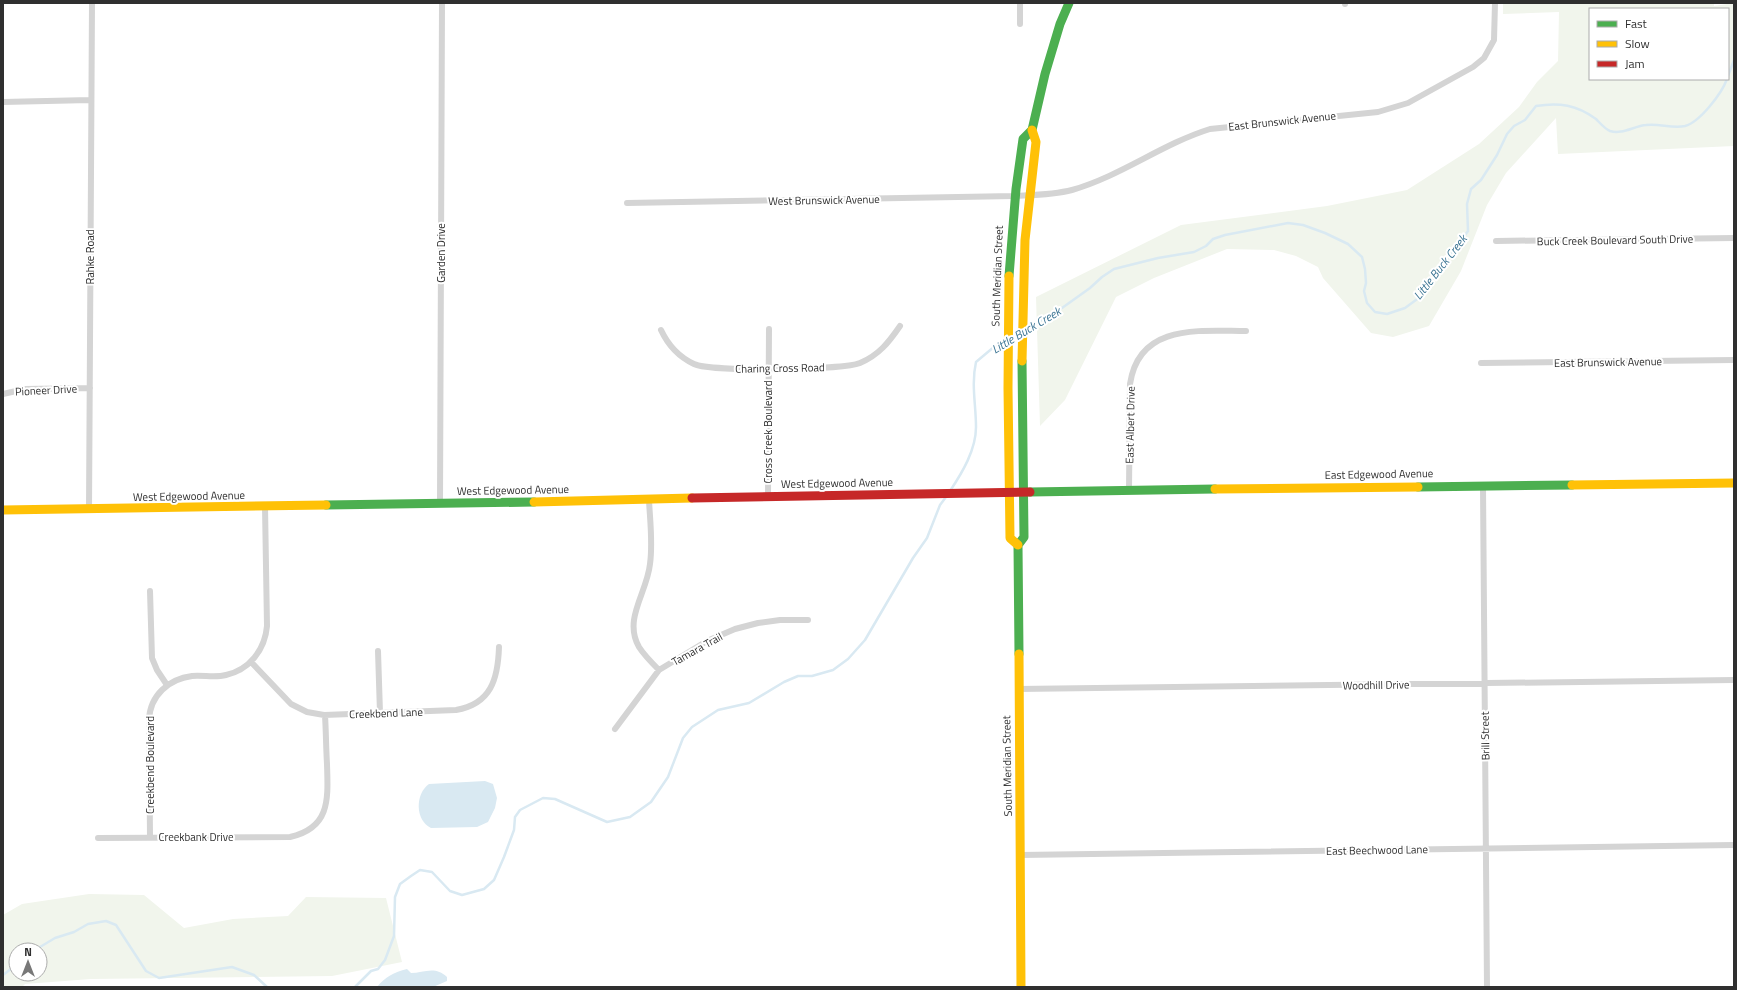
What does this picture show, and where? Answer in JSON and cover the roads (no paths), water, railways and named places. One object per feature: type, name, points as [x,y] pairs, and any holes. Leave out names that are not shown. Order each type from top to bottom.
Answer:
[{"type":"main road","name":"South Meridian Street","points":[[1018,545],[1010,538],[1008,365],[1009,245],[1036,142],[1032,130],[1045,74],[1060,24],[1069,3]]},
{"type":"main road","name":"South Meridian Street","points":[[1021,987],[1018,545],[1024,537],[1022,304],[1024,243],[1021,195],[1023,139],[1032,130]]},
{"type":"main road","name":"East Edgewood Avenue","points":[[1024,492],[1734,483]]},
{"type":"main road","name":"West Edgewood Avenue","points":[[3,510],[90,510],[1024,492]]},
{"type":"street","name":"Rahke Road","points":[[90,510],[90,100],[92,3]]},
{"type":"street","name":"Garden Drive","points":[[440,503],[442,3]]},
{"type":"street","points":[[1020,3],[1020,24]]},
{"type":"street","name":"East Brunswick Avenue","points":[[1021,195],[1062,192],[1090,184],[1192,135],[1210,129],[1378,112],[1408,103],[1473,67],[1484,58],[1494,40],[1495,3]]},
{"type":"street","points":[[3,102],[90,100]]},
{"type":"street","name":"West Brunswick Avenue","points":[[628,203],[1021,195]]},
{"type":"street","name":"Buck Creek Boulevard South Drive","points":[[1496,242],[1734,238]]},
{"type":"street","name":"Charing Cross Road","points":[[661,330],[674,350],[694,364],[712,368],[840,367],[858,364],[870,358],[884,347],[900,326]]},
{"type":"street","name":"Cross Creek Boulevard","points":[[768,497],[769,329]]},
{"type":"street","name":"East Albert Drive","points":[[1129,490],[1130,384],[1133,370],[1140,358],[1154,342],[1177,332],[1246,330]]},
{"type":"street","name":"East Brunswick Avenue","points":[[1481,363],[1734,360]]},
{"type":"street","name":"Pioneer Drive","points":[[3,394],[25,390],[90,388]]},
{"type":"street","name":"Brill Street","points":[[1483,486],[1487,987]]},
{"type":"street","points":[[649,500],[650,564],[644,591],[634,613],[633,627],[639,647],[659,670]]},
{"type":"street","name":"Creekbend Boulevard","points":[[150,837],[149,716],[153,702],[167,685],[187,677],[226,675],[240,670],[251,662],[262,648],[267,626],[265,506]]},
{"type":"street","points":[[150,591],[152,658],[157,670],[167,685]]},
{"type":"street","name":"Tamara Trail","points":[[615,729],[659,670],[707,641],[735,629],[771,621],[808,620]]},
{"type":"street","name":"Creekbend Lane","points":[[251,662],[294,705],[312,714],[325,715],[456,710],[470,706],[484,696],[494,682],[498,668],[499,648]]},
{"type":"street","points":[[378,651],[380,713]]},
{"type":"street","name":"Woodhill Drive","points":[[1018,689],[1734,680]]},
{"type":"street","name":"Creekbank Drive","points":[[98,838],[295,836],[303,833],[318,822],[327,803],[325,715]]},
{"type":"street","name":"East Beechwood Lane","points":[[1020,855],[1734,845]]},
{"type":"waterway","name":"Little Buck Creek","points":[[1729,73],[1734,60]]},
{"type":"waterway","name":"Little Buck Creek","points":[[1025,330],[1062,308],[1114,269],[1158,258],[1194,252],[1206,246],[1213,239],[1225,235],[1288,223],[1303,225],[1325,233],[1348,244],[1362,257],[1366,283],[1364,291],[1367,303],[1375,312],[1387,314],[1405,308],[1420,297],[1468,231],[1467,204],[1471,189],[1481,180],[1497,155],[1507,134],[1514,126],[1525,120],[1536,106],[1552,104],[1582,110],[1596,119],[1606,129],[1614,132],[1651,125],[1680,127],[1691,123],[1704,113],[1720,92],[1726,80]]},
{"type":"waterway","name":"Little Buck Creek","points":[[950,491],[968,461],[974,444],[976,427],[974,386],[976,362],[995,346],[1005,341]]},
{"type":"waterway","name":"Little Buck Creek","points":[[355,987],[371,971],[378,969],[385,960],[394,936],[395,897],[400,884],[420,870],[432,872],[450,891],[462,895],[484,889],[494,880],[514,830],[515,817],[520,810],[543,798],[555,799],[607,822],[630,817],[651,802],[668,777],[683,738],[692,727],[718,710],[749,703],[784,682],[798,676],[812,676],[833,670],[848,659],[865,640],[913,558],[927,538],[940,505],[946,497]]},
{"type":"waterway","name":"Little Buck Creek","points":[[48,942],[55,938],[74,932],[88,924],[106,921],[116,925],[146,971],[159,978],[232,967],[254,975],[267,987]]},
{"type":"waterway","name":"Little Buck Creek","points":[[3,975],[8,971]]}]
